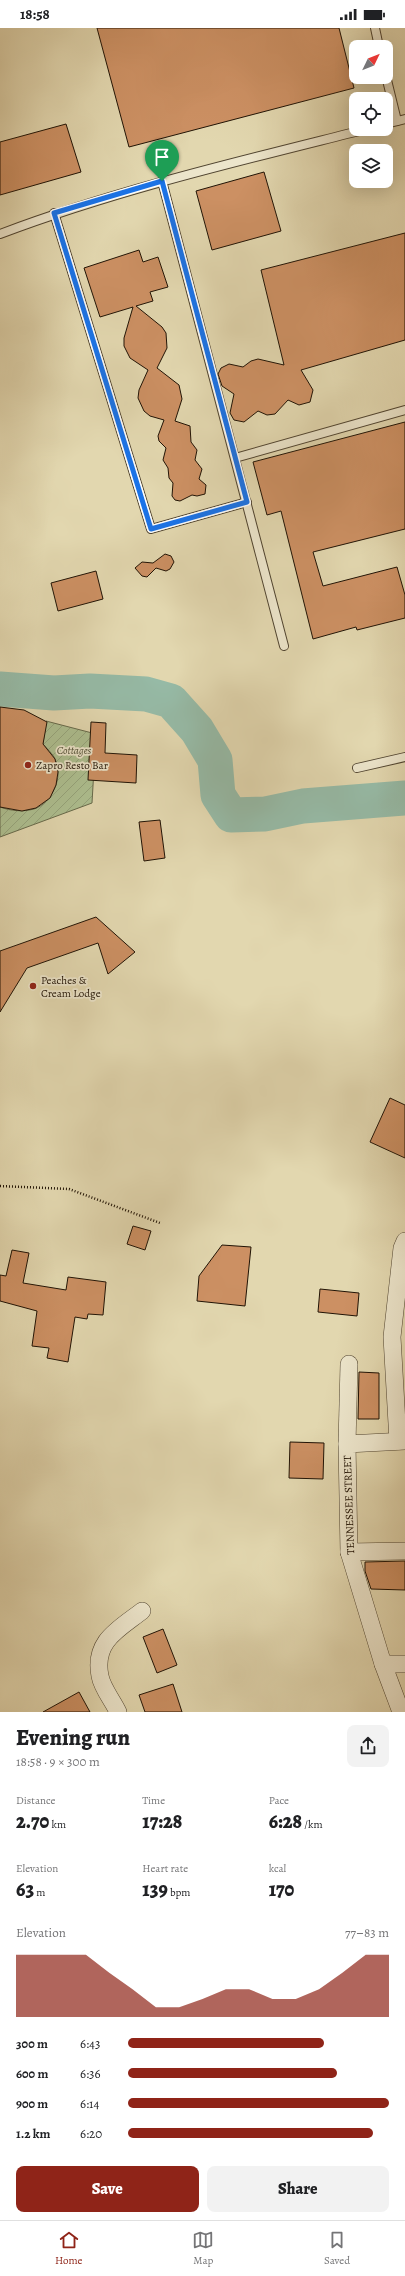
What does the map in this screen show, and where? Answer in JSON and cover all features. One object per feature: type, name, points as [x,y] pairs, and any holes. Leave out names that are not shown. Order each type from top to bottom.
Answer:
[{"type":"street","points":[[401,1441],[392,1337],[401,1256],[405,1241]]},
{"type":"street","points":[[347,1444],[349,1364]]},
{"type":"street","name":"TENNESSEE STREET","points":[[401,1441],[347,1444],[349,1552],[383,1664],[401,1712]]},
{"type":"street","points":[[349,1552],[405,1551]]},
{"type":"street","points":[[118,1712],[100,1677],[101,1648],[107,1639],[142,1611]]},
{"type":"street","points":[[383,1664],[405,1664]]},
{"type":"lane","points":[[375,28],[378,40]]},
{"type":"lane","points":[[389,84],[401,120]]},
{"type":"lane","points":[[0,234],[54,213],[162,181],[349,134]]},
{"type":"lane","points":[[162,181],[284,646]]},
{"type":"lane","points":[[54,213],[151,529],[247,502]]},
{"type":"lane","points":[[235,458],[405,410]]},
{"type":"lane","points":[[357,768],[405,757]]},
{"type":"path","points":[[0,1186],[69,1189],[93,1196],[160,1223]]},
{"type":"green space","name":"Cottages","points":[[46,721],[96,734],[92,803],[0,837],[0,807],[17,811],[34,809],[46,801],[55,788],[58,774],[57,766],[54,757],[43,744]]},
{"type":"building","points":[[97,28],[339,28],[349,68],[349,84],[353,84],[354,88],[129,147]]},
{"type":"building","points":[[66,124],[81,172],[0,195],[0,142]]},
{"type":"building","points":[[264,172],[281,231],[212,250],[196,191]]},
{"type":"building","points":[[405,233],[405,340],[301,370],[313,390],[310,402],[299,405],[288,400],[275,414],[267,415],[258,411],[244,422],[234,420],[230,413],[234,394],[222,386],[218,374],[221,368],[229,364],[243,367],[251,361],[258,359],[284,365],[261,270]]},
{"type":"building","points":[[139,250],[143,262],[158,257],[168,287],[150,292],[153,301],[136,306],[162,327],[166,333],[167,348],[157,368],[179,385],[182,399],[175,421],[190,426],[191,442],[197,450],[195,460],[202,469],[199,479],[206,485],[205,494],[197,496],[192,495],[180,501],[175,500],[172,496],[173,483],[169,478],[168,468],[163,460],[166,448],[159,441],[158,436],[164,420],[150,416],[144,411],[138,398],[139,390],[148,370],[130,358],[124,346],[124,338],[133,307],[100,317],[84,268]]},
{"type":"building","points":[[405,422],[405,529],[313,552],[323,586],[397,567],[405,595],[405,618],[357,630],[356,627],[313,639],[281,511],[267,515],[253,462]]},
{"type":"building","points":[[165,554],[171,556],[174,562],[170,569],[166,571],[156,568],[147,577],[142,576],[135,568],[142,562],[153,563]]},
{"type":"building","points":[[96,571],[103,599],[58,611],[51,583]]},
{"type":"building","name":"Zapro Resto Bar","points":[[0,707],[24,710],[47,722],[43,744],[55,759],[58,772],[56,785],[50,798],[36,808],[22,811],[0,807]]},
{"type":"building","points":[[91,722],[106,723],[105,753],[137,755],[136,783],[88,780]]},
{"type":"building","points":[[160,820],[165,858],[144,861],[139,822]]},
{"type":"building","points":[[96,917],[135,952],[108,974],[98,943],[27,968],[0,1012],[0,951]]},
{"type":"building","points":[[390,1098],[405,1105],[405,1158],[370,1142]]},
{"type":"building","points":[[133,1226],[151,1231],[145,1250],[127,1244]]},
{"type":"building","points":[[222,1245],[251,1247],[245,1306],[197,1301],[199,1276]]},
{"type":"building","points":[[12,1250],[29,1253],[23,1283],[66,1290],[68,1277],[106,1282],[103,1315],[88,1314],[87,1319],[75,1317],[68,1362],[47,1358],[49,1348],[32,1346],[37,1311],[0,1301],[0,1275],[6,1276]]},
{"type":"building","points":[[320,1289],[359,1293],[357,1316],[318,1312]]},
{"type":"building","points":[[359,1372],[379,1373],[379,1419],[358,1419]]},
{"type":"building","points":[[290,1442],[324,1443],[323,1479],[289,1478]]},
{"type":"building","points":[[405,1561],[405,1590],[371,1589],[365,1571],[365,1562]]},
{"type":"building","points":[[163,1629],[177,1665],[157,1673],[143,1637]]},
{"type":"building","points":[[173,1684],[182,1712],[145,1712],[139,1695]]},
{"type":"building","points":[[79,1692],[90,1712],[43,1712]]},
{"type":"waterway","points":[[0,689],[54,693],[90,691],[146,694],[171,701],[197,730],[215,760],[218,795],[231,815],[265,814],[303,806],[405,798]]},
{"type":"place","name":"Zapro Resto Bar","points":[[28,765]]},
{"type":"place","name":"Peaches & Cream Lodge","points":[[33,986]]},
{"type":"route","points":[[162,181],[247,502],[151,529],[54,213],[162,181]]}]
